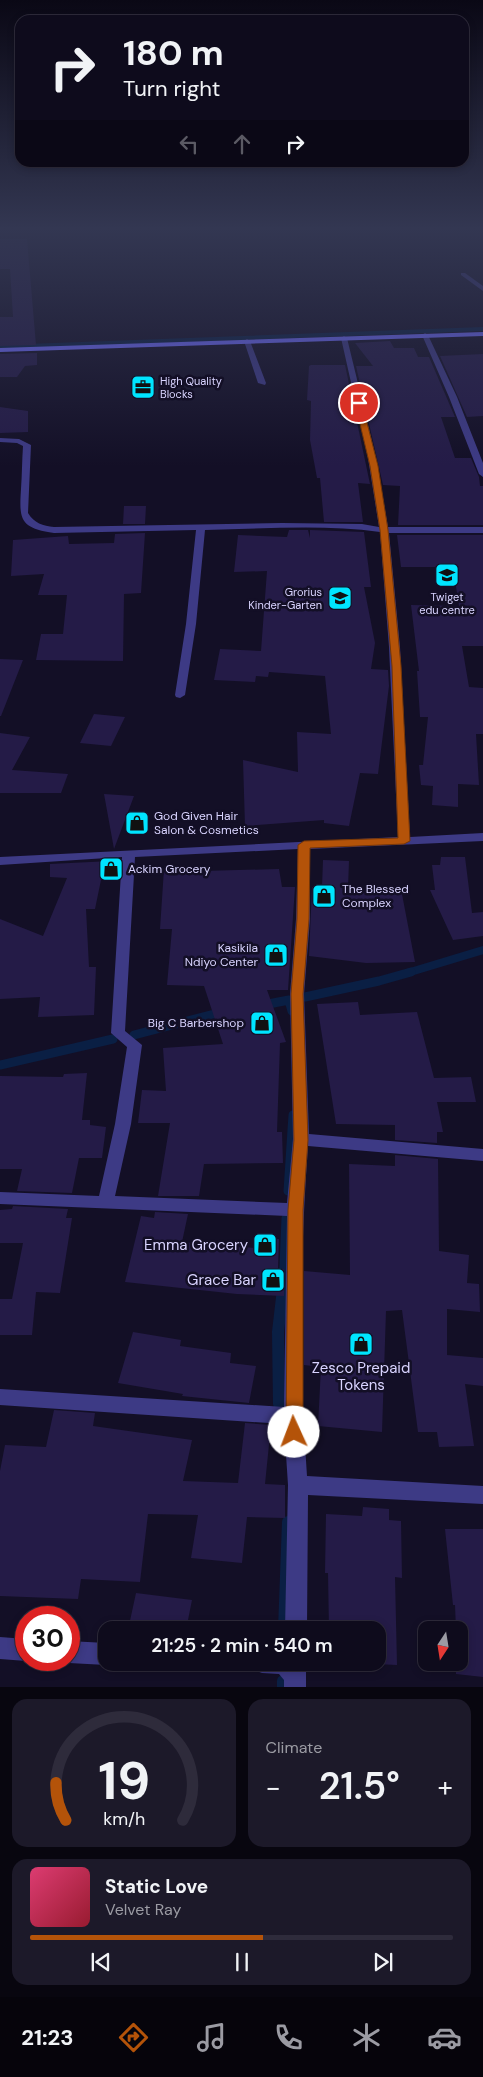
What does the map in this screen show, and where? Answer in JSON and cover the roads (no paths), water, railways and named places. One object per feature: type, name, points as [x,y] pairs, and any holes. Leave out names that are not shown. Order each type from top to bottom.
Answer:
[{"type":"main road","points":[[0,350],[483,334]]},
{"type":"street","points":[[425,335],[453,396],[483,474]]},
{"type":"street","points":[[344,338],[374,466],[384,530],[397,666],[404,841]]},
{"type":"street","points":[[248,341],[262,383]]},
{"type":"street","points":[[0,440],[19,440],[27,445],[24,513],[32,525],[54,530],[325,527],[384,530],[483,530]]},
{"type":"street","points":[[180,695],[191,624],[201,528]]},
{"type":"street","points":[[0,861],[128,853],[483,837]]},
{"type":"street","points":[[296,1621],[298,1485],[293,1415],[295,1210],[301,1140],[297,994],[303,919],[304,845]]},
{"type":"street","points":[[106,1202],[123,1124],[135,1045],[118,1033],[128,853]]},
{"type":"street","points":[[301,1140],[483,1155]]},
{"type":"street","points":[[0,1198],[295,1210]]},
{"type":"street","points":[[0,1397],[272,1416],[293,1415]]},
{"type":"street","points":[[298,1485],[483,1495]]},
{"type":"street","points":[[0,1648],[15,1649]]},
{"type":"street","points":[[80,1653],[98,1654]]},
{"type":"waterway","points":[[0,347],[483,329]]},
{"type":"waterway","points":[[407,973],[483,950]]},
{"type":"waterway","points":[[305,997],[411,972]]},
{"type":"waterway","points":[[263,1005],[289,1000],[292,1011]]},
{"type":"waterway","points":[[134,1035],[222,1012]]},
{"type":"waterway","points":[[0,1065],[113,1039]]},
{"type":"waterway","points":[[288,1191],[293,1115]]},
{"type":"waterway","points":[[283,1290],[286,1218]]},
{"type":"waterway","points":[[279,1404],[278,1332],[283,1289]]},
{"type":"waterway","points":[[283,1426],[286,1441]]},
{"type":"waterway","points":[[284,1621],[288,1522]]},
{"type":"waterway","points":[[283,1681],[283,1687]]},
{"type":"place","name":"High Quality Blocks","points":[[143,387]]},
{"type":"place","name":"Twiget edu centre","points":[[447,575]]},
{"type":"place","name":"Grorius Kinder-Garten","points":[[340,598]]},
{"type":"place","name":"God Given Hair Salon & Cosmetics","points":[[137,823]]},
{"type":"place","name":"Ackim Grocery","points":[[111,869]]},
{"type":"place","name":"The Blessed Complex","points":[[324,896]]},
{"type":"place","name":"Kasikila Ndiyo Center","points":[[276,955]]},
{"type":"place","name":"Big C Barbershop","points":[[262,1023]]},
{"type":"place","name":"Emma Grocery","points":[[265,1245]]},
{"type":"place","name":"Grace Bar","points":[[273,1280]]},
{"type":"place","name":"Zesco Prepaid Tokens","points":[[361,1344]]}]
